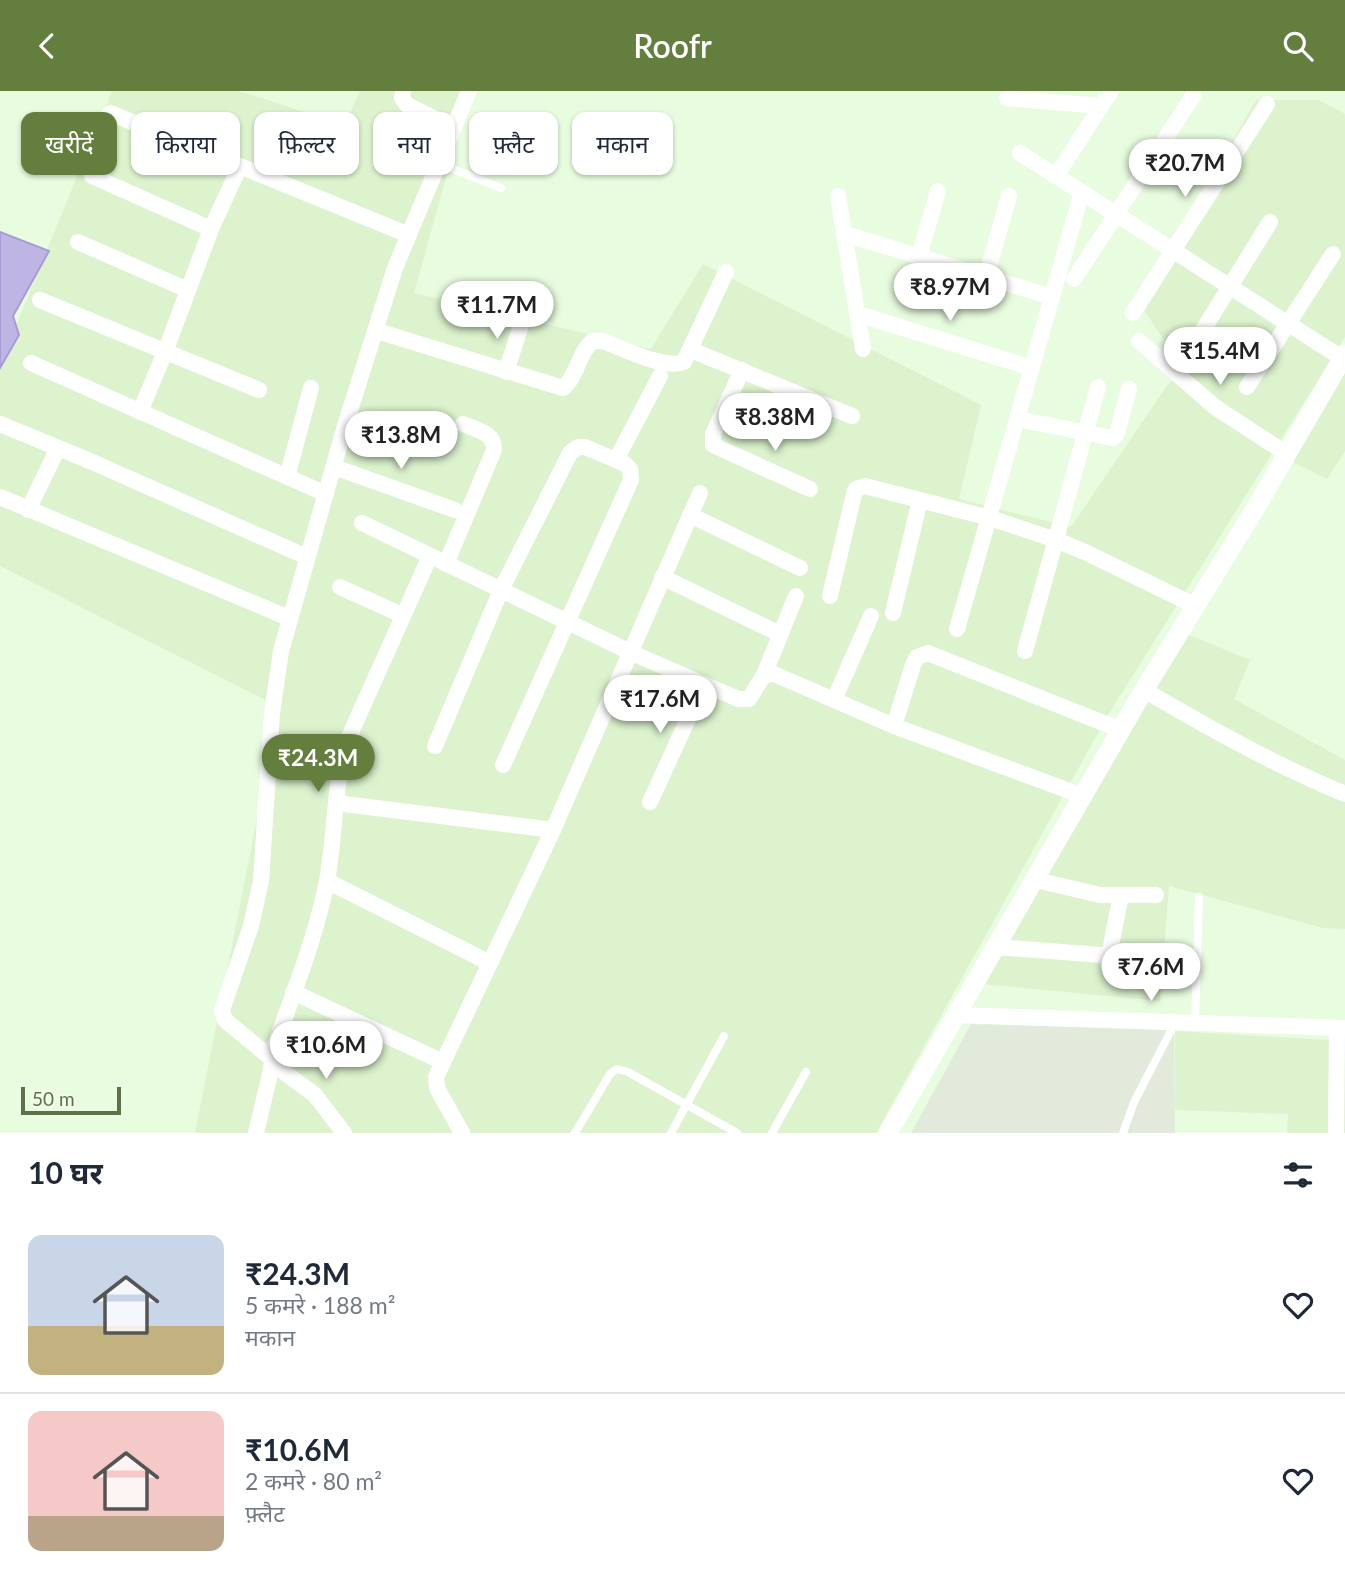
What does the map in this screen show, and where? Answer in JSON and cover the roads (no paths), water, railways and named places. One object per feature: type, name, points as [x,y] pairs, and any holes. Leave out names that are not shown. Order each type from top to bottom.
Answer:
[{"type":"street","points":[[403,91],[402,98],[407,105],[421,112]]},
{"type":"street","points":[[455,126],[469,91]]},
{"type":"street","points":[[1056,176],[1111,91]]},
{"type":"street","points":[[1073,279],[1192,96]]},
{"type":"street","points":[[1007,98],[1101,106]]},
{"type":"street","points":[[1133,313],[1267,104]]},
{"type":"street","points":[[888,1133],[1144,690],[1344,356],[1288,324],[1020,153]]},
{"type":"street","points":[[240,166],[409,235]]},
{"type":"street","points":[[140,412],[211,229],[236,175]]},
{"type":"street","points":[[344,1133],[315,1095],[225,1020],[222,1010],[248,936],[261,881],[275,683],[289,618],[395,268],[436,175]]},
{"type":"street","points":[[92,176],[211,229]]},
{"type":"street","points":[[919,257],[938,191]]},
{"type":"street","points":[[957,629],[1082,192]]},
{"type":"street","points":[[838,196],[863,349]]},
{"type":"street","points":[[986,277],[1009,196]]},
{"type":"street","points":[[1190,351],[1270,222]]},
{"type":"street","points":[[845,234],[1052,297]]},
{"type":"street","points":[[78,242],[188,290]]},
{"type":"street","points":[[1247,387],[1333,254]]},
{"type":"street","points":[[377,331],[563,388],[570,382],[586,346],[593,341],[603,341],[671,364],[684,362],[726,272]]},
{"type":"street","points":[[40,300],[259,390]]},
{"type":"street","points":[[858,314],[1032,367]]},
{"type":"street","points":[[506,372],[522,322]]},
{"type":"street","points":[[1139,341],[1215,407],[1287,454]]},
{"type":"street","points":[[691,350],[852,416]]},
{"type":"street","points":[[31,363],[326,494]]},
{"type":"street","points":[[742,370],[713,434],[713,445],[810,488]]},
{"type":"street","points":[[616,460],[660,376]]},
{"type":"street","points":[[1025,651],[1098,387]]},
{"type":"street","points":[[287,477],[311,389]]},
{"type":"street","points":[[1018,419],[1109,439],[1116,436],[1129,389]]},
{"type":"street","points":[[0,424],[307,558]]},
{"type":"street","points":[[446,564],[494,450],[491,436],[463,424]]},
{"type":"street","points":[[435,746],[501,590],[570,453],[578,447],[585,447],[630,469],[631,480],[503,765]]},
{"type":"street","points":[[28,510],[58,448]]},
{"type":"street","points":[[334,467],[455,509]]},
{"type":"street","points":[[830,596],[856,489],[871,487],[990,518],[1056,540],[1196,606]]},
{"type":"street","points":[[462,1133],[437,1088],[436,1077],[553,830],[700,493]]},
{"type":"street","points":[[0,497],[289,618]]},
{"type":"street","points":[[893,613],[920,500]]},
{"type":"street","points":[[690,515],[800,568]]},
{"type":"street","points":[[362,523],[630,652],[744,699],[753,695],[764,675],[796,596]]},
{"type":"street","points":[[256,1133],[272,1060],[327,881],[340,768],[350,730],[430,556]]},
{"type":"street","points":[[662,577],[780,634]]},
{"type":"street","points":[[340,587],[402,615]]},
{"type":"street","points":[[834,700],[871,616]]},
{"type":"street","points":[[894,726],[913,665],[917,657],[928,653],[1121,730]]},
{"type":"street","points":[[764,675],[774,674],[894,726],[1083,796]]},
{"type":"street","points":[[650,802],[704,684]]},
{"type":"street","points":[[1144,690],[1304,777],[1345,794]]},
{"type":"street","points":[[336,803],[553,830]]},
{"type":"street","points":[[1036,880],[1100,894],[1156,895]]},
{"type":"street","points":[[327,881],[490,963]]},
{"type":"street","points":[[1109,956],[1121,895]]},
{"type":"street","points":[[996,947],[1167,960]]},
{"type":"street","points":[[293,992],[443,1062]]},
{"type":"street","points":[[955,1015],[1341,1028],[1336,1133]]},
{"type":"lane","points":[[455,171],[500,188]]},
{"type":"lane","points":[[1195,1023],[1199,897]]},
{"type":"lane","points":[[1124,1133],[1133,1102],[1175,1023]]},
{"type":"lane","points":[[671,1133],[724,1036]]},
{"type":"lane","points":[[575,1133],[610,1074],[617,1069],[628,1072],[737,1133]]},
{"type":"lane","points":[[772,1133],[806,1072]]}]
